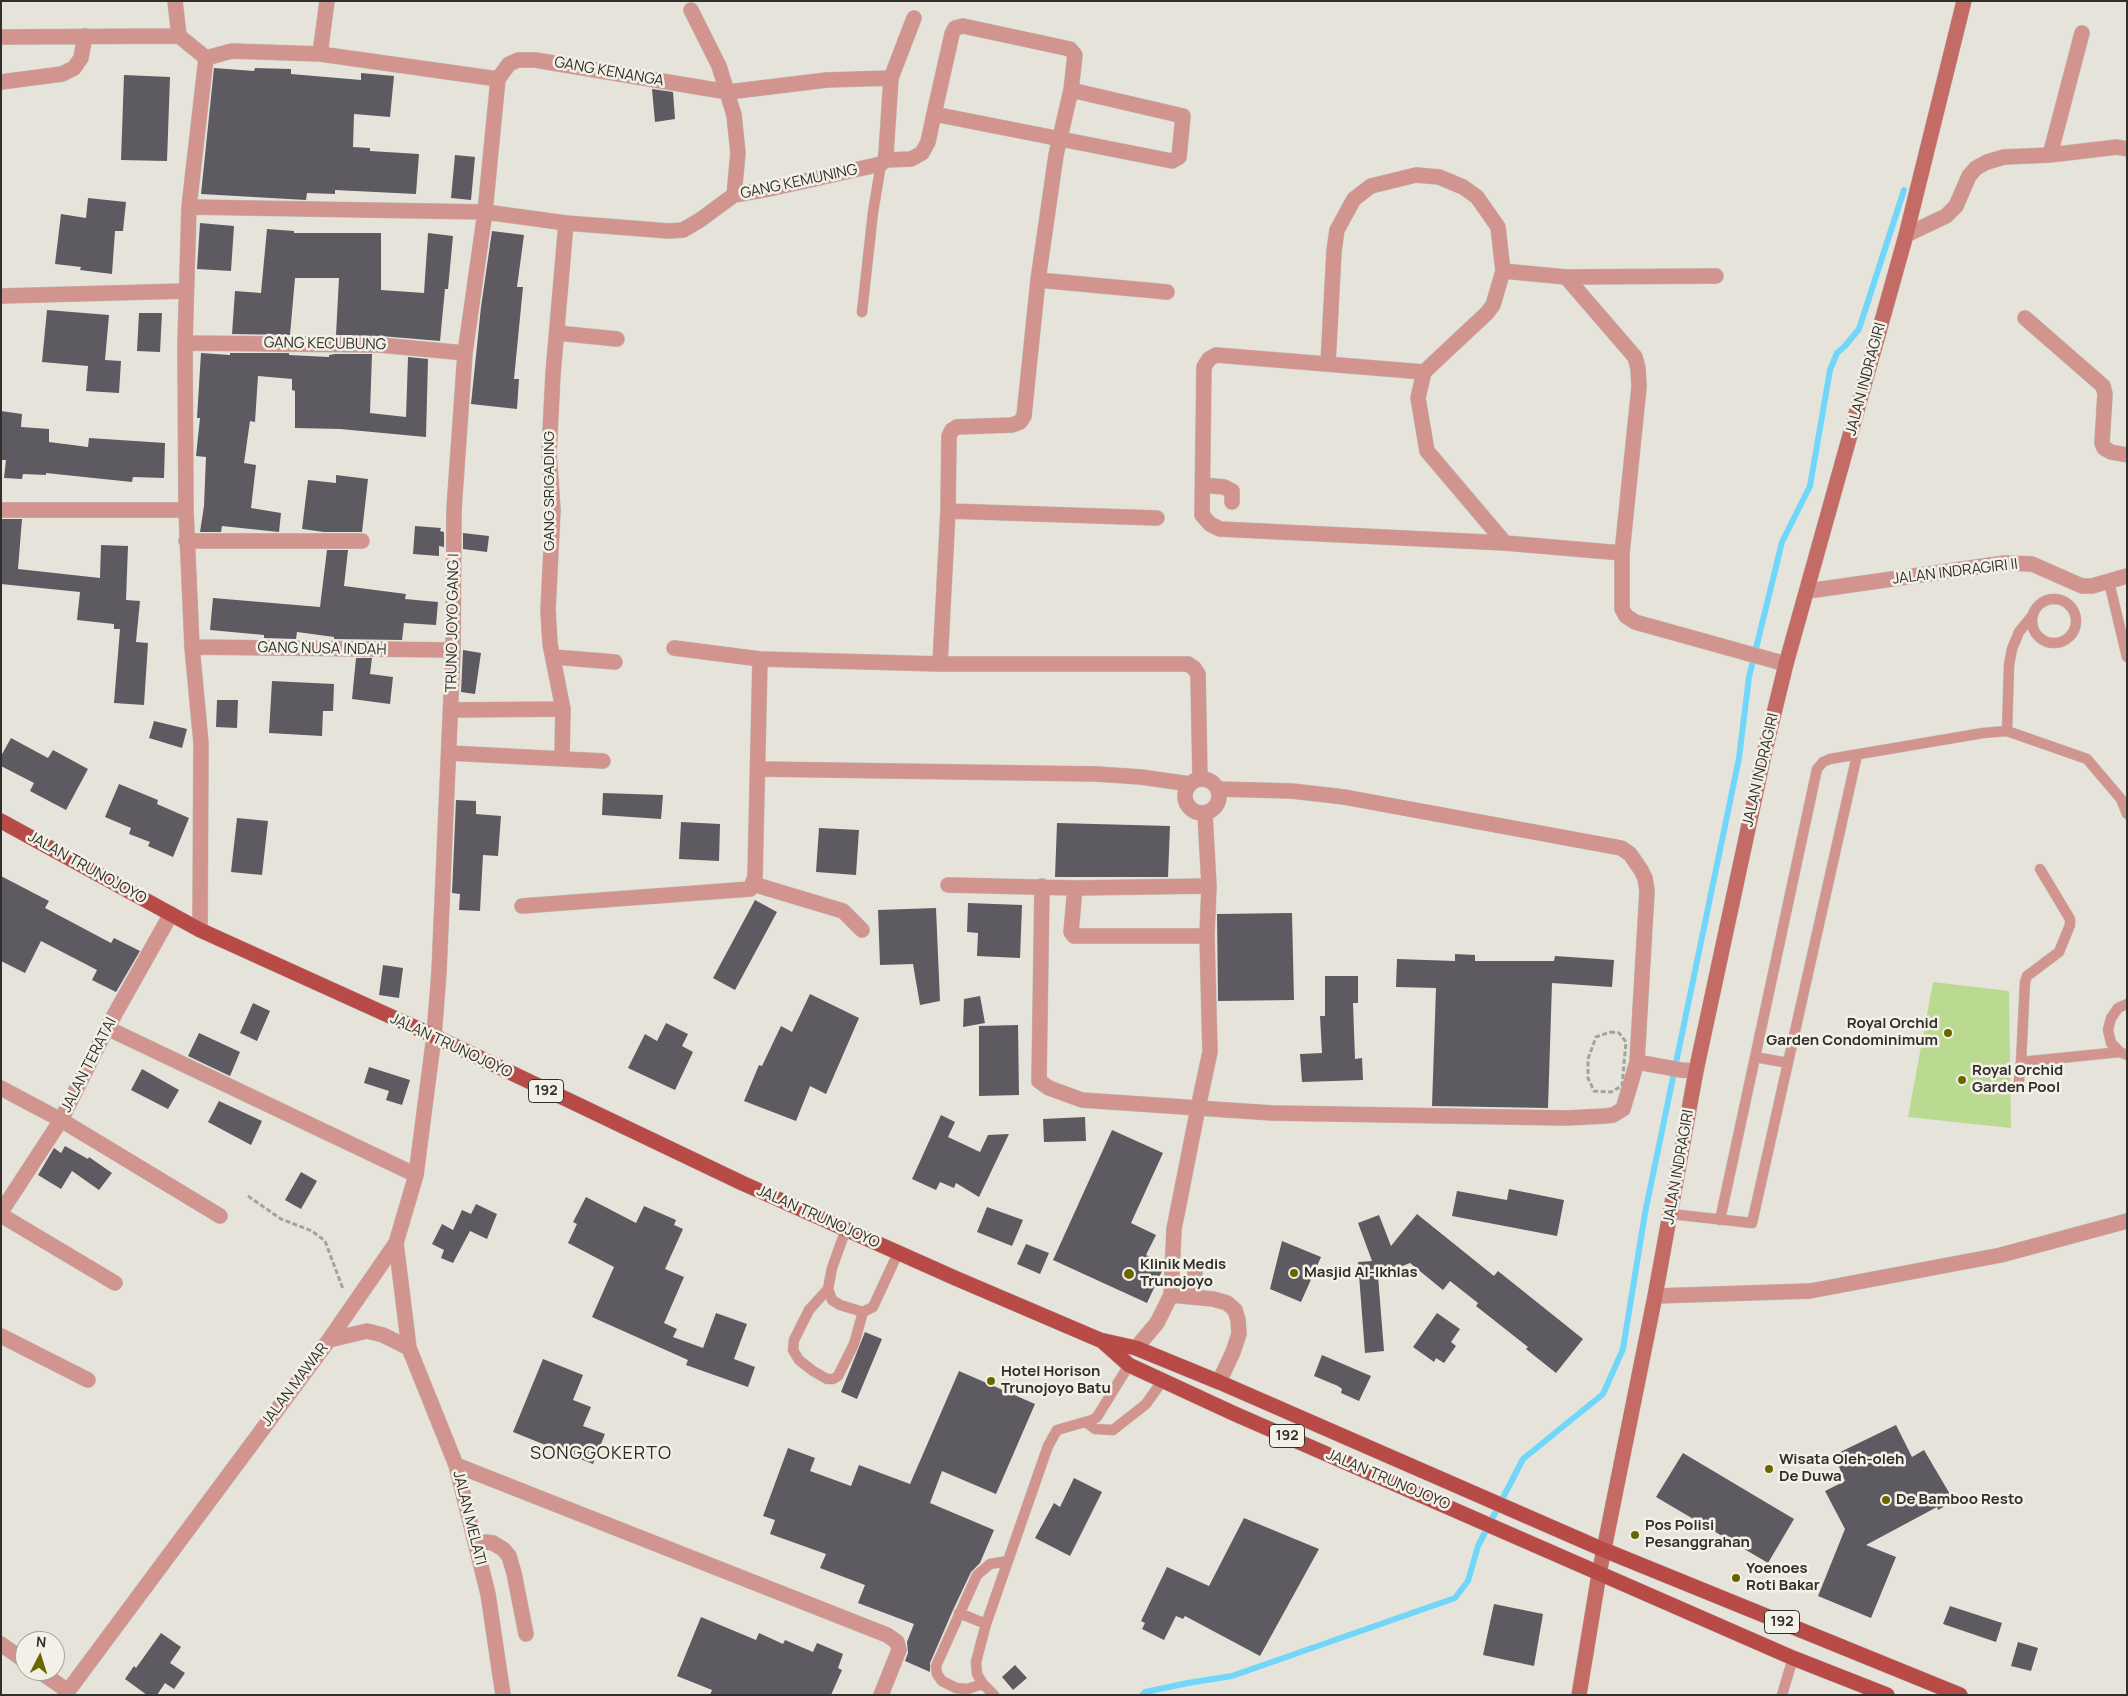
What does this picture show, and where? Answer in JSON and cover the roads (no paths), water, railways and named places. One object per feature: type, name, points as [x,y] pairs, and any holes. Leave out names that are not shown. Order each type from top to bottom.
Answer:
[{"type":"main road","name":"JALAN TRUNOJOYO","points":[[1,821],[200,930],[434,1036],[632,1132],[846,1229],[1100,1340],[1136,1348],[1219,1382],[1514,1509],[1604,1550]]},
{"type":"main road","name":"JALAN TRUNOJOYO","points":[[1100,1340],[1129,1365],[1506,1531],[1599,1574]]},
{"type":"main road","name":"192","points":[[1604,1550],[1960,1695]]},
{"type":"main road","name":"192","points":[[1599,1574],[1793,1658],[1887,1695]]},
{"type":"street","points":[[175,1],[179,36]]},
{"type":"street","points":[[320,54],[327,1]]},
{"type":"street","name":"JALAN INDRAGIRI","points":[[1579,1695],[1599,1574],[1671,1214],[1689,1071],[1786,664],[1808,591],[1906,234],[1964,1]]},
{"type":"street","points":[[691,10],[720,66],[734,114],[738,153],[734,194]]},
{"type":"street","points":[[883,162],[891,78],[914,18]]},
{"type":"street","points":[[940,664],[948,511],[949,436],[952,430],[957,427],[1012,424],[1020,422],[1024,416],[1038,280],[1056,155],[1061,138],[1071,90],[1075,55],[1070,50],[960,26],[955,28],[934,114],[1061,138],[1172,161],[1179,156],[1184,116],[1071,90]]},
{"type":"street","points":[[2050,155],[2082,33]]},
{"type":"street","points":[[1,82],[62,74],[74,68],[81,58],[85,36]]},
{"type":"street","points":[[1,37],[179,36],[206,58]]},
{"type":"street","points":[[206,58],[232,51],[320,54],[498,79]]},
{"type":"street","points":[[200,930],[201,743],[192,647],[186,541],[185,343],[189,207],[206,58]]},
{"type":"street","name":"GANG KENANGA","points":[[498,79],[509,64],[518,60],[535,60],[728,92],[828,80],[891,78]]},
{"type":"street","name":"TRUNO JOYO GANG I","points":[[434,1036],[440,972],[451,710],[454,509],[465,353],[485,212],[498,79]]},
{"type":"street","name":"GANG KEMUNING","points":[[189,207],[485,212],[566,223],[669,231],[683,230],[700,220],[734,194],[769,189],[883,162],[911,158],[922,153],[928,142],[934,114]]},
{"type":"street","points":[[1906,234],[1946,216],[1956,206],[1969,176],[1976,168],[1987,162],[2004,157],[2050,155],[2117,147],[2127,149]]},
{"type":"street","points":[[1328,364],[1334,251],[1337,230],[1354,199],[1371,186],[1416,175],[1440,177],[1463,186],[1477,197],[1498,227],[1504,272],[1493,305],[1487,313],[1424,372],[1418,398],[1427,451],[1505,543]]},
{"type":"street","name":"GANG SRIGADING","points":[[562,758],[563,709],[548,627],[553,510],[549,453],[566,223]]},
{"type":"street","points":[[1504,272],[1566,277],[1716,276]]},
{"type":"street","points":[[1566,277],[1635,357],[1638,368],[1639,387],[1622,553],[1622,609],[1626,616],[1635,622],[1786,664]]},
{"type":"street","points":[[1038,280],[1167,292]]},
{"type":"street","points":[[1,296],[186,291]]},
{"type":"street","points":[[2025,318],[2103,386],[2105,394],[2102,443],[2104,448],[2110,452],[2127,455]]},
{"type":"street","points":[[557,333],[618,339]]},
{"type":"street","name":"GANG KECUBUNG","points":[[185,343],[380,344],[465,353]]},
{"type":"street","points":[[1424,372],[1216,355],[1209,359],[1204,367],[1202,515],[1210,524],[1220,529],[1505,543],[1622,553]]},
{"type":"street","points":[[1203,485],[1224,487],[1232,490],[1232,502]]},
{"type":"street","points":[[1,510],[186,510]]},
{"type":"street","points":[[948,511],[1157,518]]},
{"type":"street","points":[[186,541],[362,541]]},
{"type":"street","name":"JALAN INDRAGIRI II","points":[[1808,591],[2020,562],[2042,568],[2082,586],[2109,582],[2127,576]]},
{"type":"street","name":"GANG NUSA INDAH","points":[[192,647],[453,650]]},
{"type":"street","points":[[674,648],[760,659],[940,664],[1188,664],[1198,674],[1195,781],[1185,794],[1187,804],[1194,812],[1205,814],[1215,809],[1220,799],[1218,789],[1211,781],[1195,781],[1096,774],[758,769]]},
{"type":"street","points":[[554,657],[615,662]]},
{"type":"street","points":[[522,906],[750,889],[755,877],[760,659]]},
{"type":"street","points":[[451,710],[563,709]]},
{"type":"street","points":[[449,753],[604,761]]},
{"type":"street","points":[[1042,886],[1039,1082],[1042,1085],[1078,1099],[1272,1113],[1566,1118],[1613,1115],[1623,1109],[1640,1063],[1646,891],[1645,878],[1630,854],[1621,848],[1344,797],[1292,791],[1218,789]]},
{"type":"street","points":[[1136,1348],[1157,1323],[1172,1295],[1174,1229],[1210,1052],[1207,936],[1209,886],[1205,814]]},
{"type":"street","points":[[753,884],[843,911],[862,930]]},
{"type":"street","points":[[948,885],[1074,888],[1209,886]]},
{"type":"street","points":[[1074,888],[1071,932],[1074,936],[1207,936]]},
{"type":"street","name":"JALAN TERATAI","points":[[1,1213],[61,1120],[107,1028],[171,914]]},
{"type":"street","points":[[107,1028],[416,1175]]},
{"type":"street","name":"JALAN MAWAR","points":[[66,1693],[328,1340],[396,1243],[416,1175],[434,1036]]},
{"type":"street","points":[[1640,1063],[1689,1071]]},
{"type":"street","points":[[1,1088],[61,1120],[220,1216]]},
{"type":"street","points":[[1,1213],[115,1283]]},
{"type":"street","points":[[1655,1296],[1810,1291],[2001,1255],[2127,1221]]},
{"type":"street","name":"JALAN MELATI","points":[[396,1243],[409,1348],[456,1465],[488,1594],[503,1695]]},
{"type":"street","points":[[1194,1297],[1195,1269]]},
{"type":"street","points":[[1172,1295],[1213,1299],[1227,1303],[1234,1310],[1238,1320],[1239,1334],[1219,1382]]},
{"type":"street","points":[[328,1340],[367,1331],[383,1335],[409,1348]]},
{"type":"street","points":[[1,1336],[88,1380]]},
{"type":"street","points":[[456,1465],[886,1636],[897,1642],[899,1650],[881,1695]]},
{"type":"street","points":[[476,1544],[493,1543],[503,1549],[509,1556],[526,1634]]},
{"type":"street","points":[[1,1644],[15,1654]]},
{"type":"street","points":[[51,1681],[66,1693]]},
{"type":"lane","points":[[862,312],[873,212],[883,162]]},
{"type":"lane","points":[[2109,582],[2127,657]]},
{"type":"lane","points":[[2007,731],[2010,657],[2020,632],[2038,606],[2049,599],[2062,600],[2072,608],[2076,620],[2074,632],[2065,641],[2052,644],[2040,639],[2033,629],[2032,616]]},
{"type":"lane","points":[[1720,1220],[1817,769],[1823,762],[1830,759],[2007,731],[2087,759],[2121,799],[2127,814]]},
{"type":"lane","points":[[1671,1214],[1752,1223],[1857,755]]},
{"type":"lane","points":[[2018,1089],[2025,982],[2027,976],[2059,952],[2070,925],[2070,919],[2040,869]]},
{"type":"lane","points":[[2123,1054],[2111,1043],[2108,1030],[2111,1018],[2118,1008],[2127,1004]]},
{"type":"lane","points":[[2021,1062],[2123,1054]]},
{"type":"lane","points":[[1755,1057],[1788,1063]]},
{"type":"lane","points":[[846,1229],[832,1268],[828,1289],[832,1300],[853,1310],[864,1312]]},
{"type":"lane","points":[[828,1289],[809,1310],[794,1340],[793,1350],[799,1360],[813,1371],[827,1379],[833,1379],[838,1376],[854,1344],[864,1312],[872,1307],[898,1252]]},
{"type":"lane","points":[[994,1695],[983,1684],[977,1674],[976,1662],[986,1624],[1053,1436],[1057,1430],[1097,1417],[1129,1365]]},
{"type":"lane","points":[[1086,1422],[1095,1429],[1113,1430],[1146,1404],[1163,1380]]},
{"type":"lane","points":[[983,1684],[967,1689],[956,1688],[942,1680],[937,1674],[936,1666],[977,1575],[990,1564],[1008,1561]]},
{"type":"lane","points":[[959,1613],[986,1624]]},
{"type":"lane","points":[[1782,1695],[1793,1658]]},
{"type":"waterway","points":[[1142,1695],[1145,1692],[1232,1676],[1455,1598],[1468,1581],[1478,1546],[1523,1459],[1603,1394],[1623,1349],[1645,1213],[1739,758],[1749,677],[1782,542],[1810,486],[1830,370],[1837,353],[1859,329],[1904,190]]},
{"type":"place","name":"Royal Orchid Garden Condominimum","points":[[1948,1033]]},
{"type":"place","name":"Royal Orchid Garden Pool","points":[[1962,1080]]},
{"type":"place","name":"Masjid Al-Ikhlas","points":[[1294,1273]]},
{"type":"place","name":"Klinik Medis Trunojoyo","points":[[1129,1274]]},
{"type":"place","name":"Hotel Horison Trunojoyo Batu","points":[[991,1381]]},
{"type":"place","name":"Wisata Oleh-oleh De Duwa","points":[[1769,1469]]},
{"type":"place","name":"De Bamboo Resto","points":[[1886,1500]]},
{"type":"place","name":"Pos Polisi Pesanggrahan","points":[[1635,1535]]},
{"type":"place","name":"Yoenoes Roti Bakar","points":[[1736,1578]]},
{"type":"district","name":"SONGGOKERTO","points":[[601,1454]]}]
